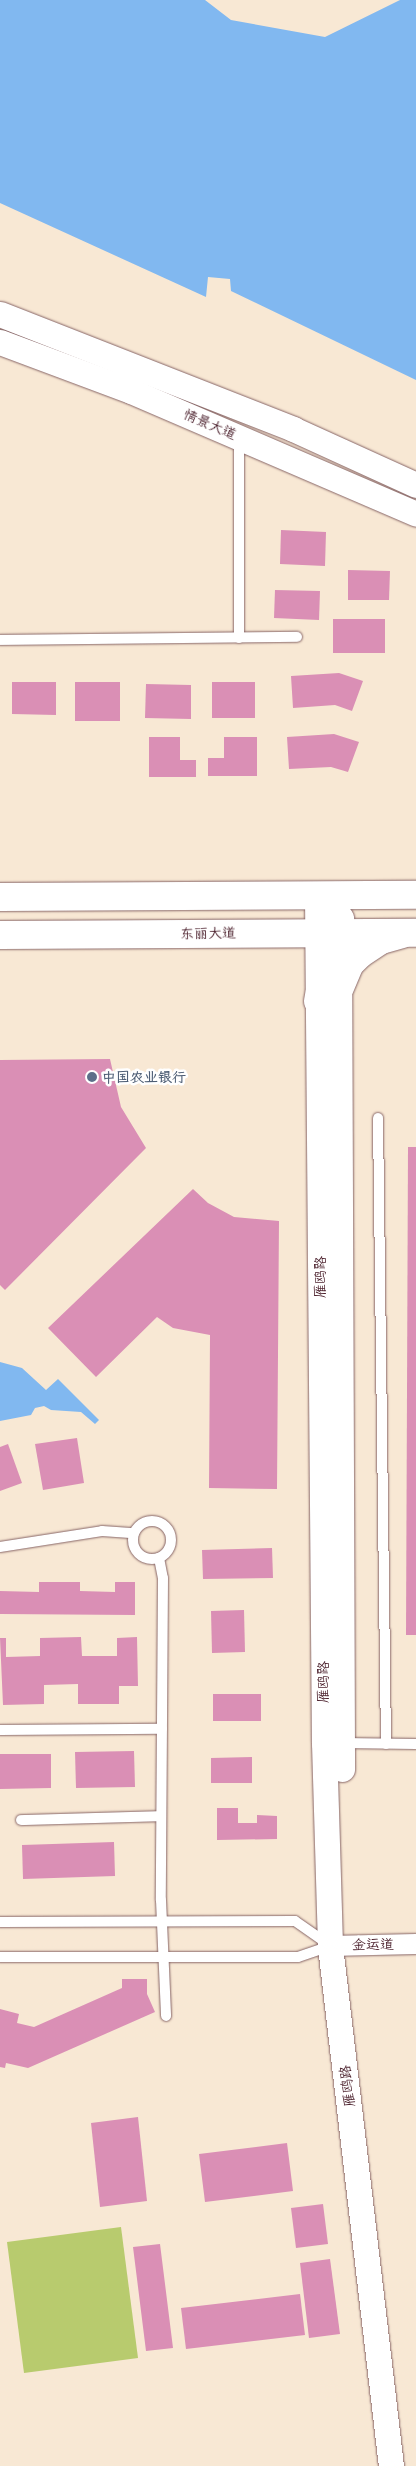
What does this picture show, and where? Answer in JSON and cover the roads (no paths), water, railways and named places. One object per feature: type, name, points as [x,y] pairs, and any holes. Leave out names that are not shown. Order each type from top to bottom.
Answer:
[{"type":"highway","points":[[329,1000],[330,918],[412,895]]},
{"type":"highway","name":"东丽大道","points":[[0,897],[330,918],[412,933]]},
{"type":"highway","name":"东丽大道","points":[[0,935],[330,918]]},
{"type":"street","name":"情景大道","points":[[0,314],[247,411],[416,485]]},
{"type":"street","name":"情景大道","points":[[0,342],[131,391],[416,514]]},
{"type":"street","points":[[239,437],[247,411]]},
{"type":"street","name":"雁鸥路","points":[[391,2466],[338,1945],[332,1743],[329,1000],[360,955],[381,941],[412,933]]},
{"type":"street","name":"金运道","points":[[338,1945],[416,1944]]},
{"type":"street","name":"雁鸥路","points":[[338,1945],[402,2466]]},
{"type":"lane","points":[[239,437],[239,638]]},
{"type":"lane","points":[[0,640],[297,637]]},
{"type":"lane","points":[[378,1118],[386,1744]]},
{"type":"lane","points":[[146,1522],[162,1524],[171,1536],[169,1549],[159,1558],[144,1558],[138,1554],[134,1547],[134,1533],[146,1522]]},
{"type":"lane","points":[[0,1547],[102,1530],[134,1533]]},
{"type":"lane","points":[[159,1558],[163,1578],[161,1816],[162,1922],[166,2016]]},
{"type":"lane","points":[[0,1730],[162,1729]]},
{"type":"lane","points":[[332,1743],[416,1744]]},
{"type":"lane","points":[[21,1820],[161,1816]]},
{"type":"lane","points":[[0,1922],[296,1922],[338,1945]]},
{"type":"lane","points":[[0,1957],[298,1957],[338,1945]]},
{"type":"water","points":[[0,0],[205,0],[231,20],[325,37],[400,0],[416,0],[416,380],[231,291],[230,279],[208,277],[206,297],[0,203]]},
{"type":"water","points":[[0,1362],[22,1368],[46,1390],[58,1379],[99,1420],[95,1424],[81,1412],[51,1410],[44,1406],[35,1408],[31,1415],[0,1421]]},
{"type":"place","name":"中国农业银行","points":[[92,1077]]}]
